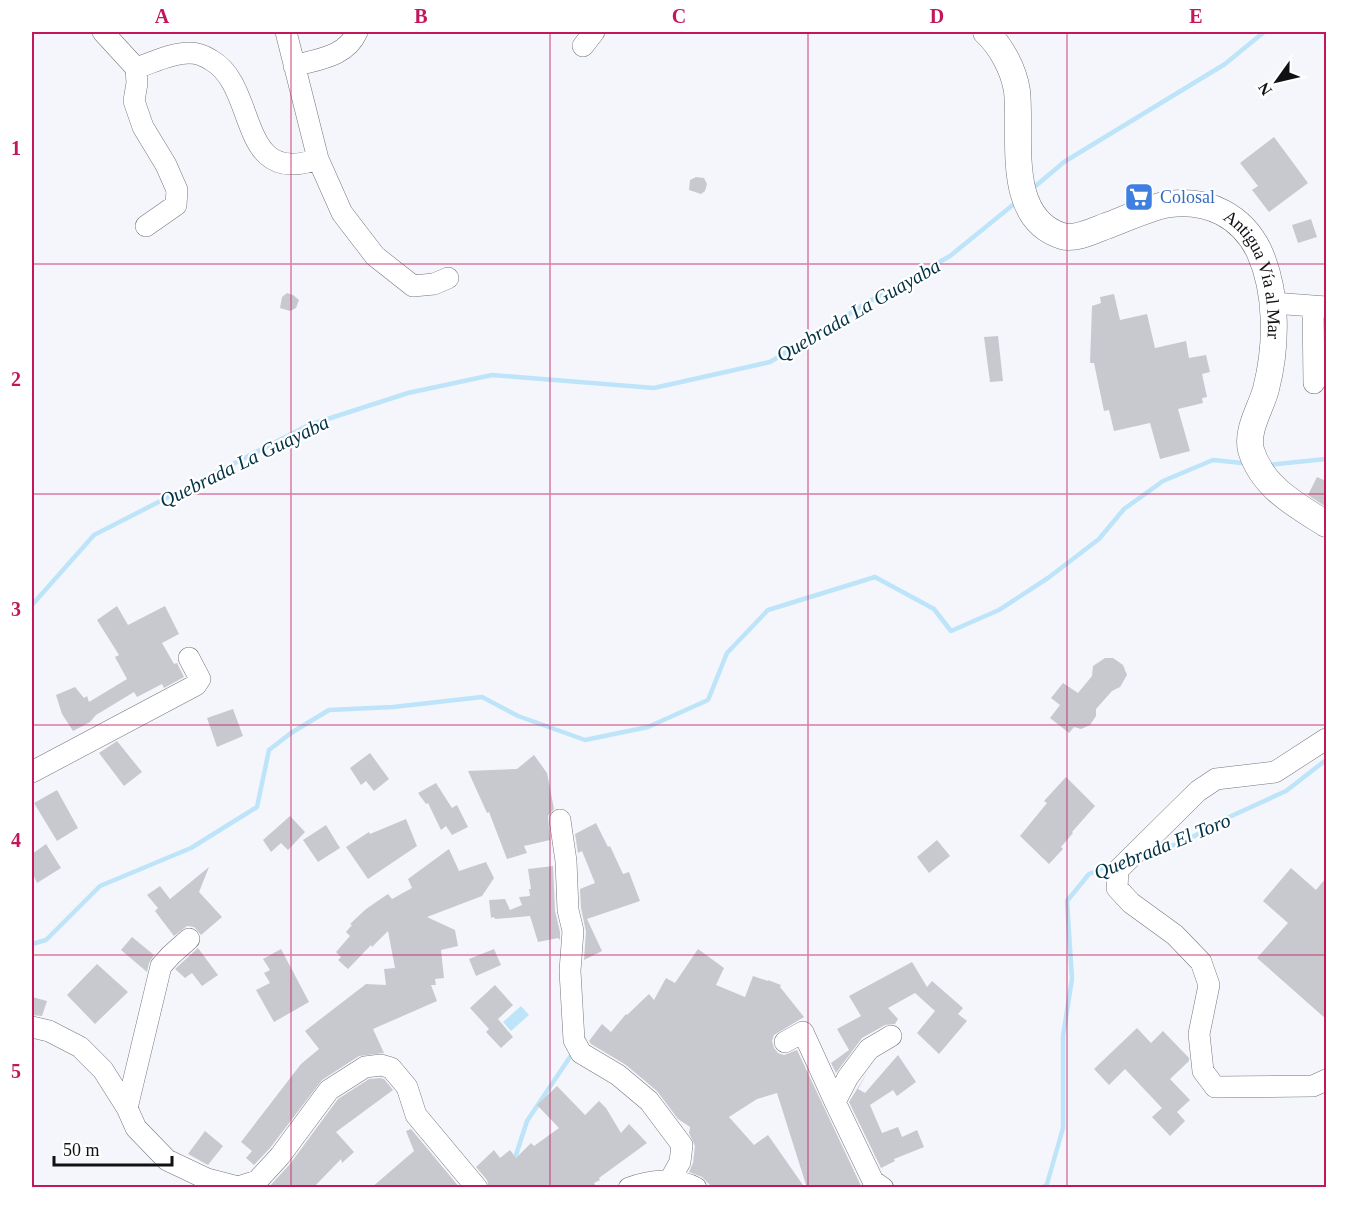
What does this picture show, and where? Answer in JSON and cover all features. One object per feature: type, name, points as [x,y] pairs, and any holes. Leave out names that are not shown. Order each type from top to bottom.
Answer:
[{"type":"main road","name":"Antigua Vía al Mar","points":[[986,32],[993,38],[1008,63],[1017,88],[1017,147],[1020,181],[1026,203],[1047,229],[1064,237],[1082,235],[1168,204],[1194,204],[1219,210],[1235,220],[1249,234],[1259,251],[1268,275],[1273,303],[1273,346],[1266,389],[1253,424],[1250,447],[1256,463],[1269,483],[1290,502],[1326,524]]},
{"type":"street","points":[[103,32],[136,68],[138,83],[134,101],[143,127],[177,190],[176,206],[146,226]]},
{"type":"street","points":[[286,32],[318,159],[342,213],[375,256],[412,286],[434,284],[448,278]]},
{"type":"street","points":[[294,66],[338,54],[357,32]]},
{"type":"street","points":[[136,68],[174,55],[191,52],[206,57],[222,66],[232,82],[263,154],[279,164],[303,165],[318,159]]},
{"type":"street","points":[[1273,303],[1320,307],[1314,383]]},
{"type":"street","points":[[32,772],[196,685],[200,679],[189,658]]},
{"type":"street","points":[[1326,738],[1275,772],[1216,779],[1198,791],[1118,870],[1117,888],[1131,903],[1175,935],[1201,962],[1209,985],[1199,1034],[1203,1071],[1215,1087],[1313,1086],[1326,1080]]},
{"type":"street","points":[[560,820],[566,861],[568,910],[573,931],[570,971],[574,1040],[581,1053],[618,1075],[649,1101],[682,1145],[680,1162],[670,1180]]},
{"type":"street","points":[[127,1108],[162,966],[189,939]]},
{"type":"street","points":[[32,1027],[49,1031],[80,1047],[103,1070],[127,1108],[136,1128],[167,1160],[207,1179],[238,1187],[257,1181],[280,1156],[328,1090],[365,1067],[381,1065],[390,1068],[407,1087],[416,1115],[477,1188]]},
{"type":"street","points":[[785,1042],[803,1032],[873,1181],[883,1188]]},
{"type":"street","points":[[835,1102],[848,1077],[869,1049],[891,1036]]},
{"type":"street","points":[[629,1188],[670,1180],[684,1181],[696,1188]]},
{"type":"water","points":[[521,1006],[529,1015],[511,1031],[503,1022]]},
{"type":"building","points":[[1274,137],[1308,183],[1269,212],[1252,190],[1258,186],[1240,163]]},
{"type":"building","points":[[696,177],[704,178],[707,184],[705,191],[701,194],[689,190],[690,180]]},
{"type":"building","points":[[1311,219],[1317,237],[1298,243],[1292,225]]},
{"type":"building","points":[[287,293],[299,300],[296,308],[290,311],[280,308],[282,297]]},
{"type":"building","points":[[1114,294],[1120,320],[1147,314],[1155,348],[1186,341],[1189,358],[1206,355],[1210,372],[1202,374],[1207,397],[1202,398],[1203,403],[1178,409],[1190,451],[1160,459],[1150,423],[1114,431],[1109,410],[1104,411],[1094,363],[1090,363],[1092,306],[1101,303],[1100,297]]},
{"type":"building","points":[[998,336],[1003,381],[990,382],[984,337]]},
{"type":"building","points":[[1317,477],[1326,481],[1326,507],[1308,495]]},
{"type":"building","points":[[117,606],[128,625],[165,606],[179,634],[162,643],[184,677],[164,688],[162,684],[137,697],[134,692],[73,731],[62,714],[56,695],[75,687],[84,698],[87,696],[89,702],[127,679],[115,657],[119,655],[97,620]]},
{"type":"building","points":[[1105,658],[1113,658],[1123,665],[1127,675],[1120,687],[1112,691],[1096,709],[1096,716],[1090,725],[1081,729],[1074,727],[1069,733],[1050,718],[1060,705],[1051,698],[1063,683],[1078,693],[1092,676],[1093,666]]},
{"type":"building","points":[[233,709],[243,736],[217,747],[207,718]]},
{"type":"building","points":[[117,741],[142,772],[124,786],[99,753]]},
{"type":"building","points":[[370,753],[389,779],[374,791],[366,781],[361,785],[350,768]]},
{"type":"building","points":[[534,755],[547,773],[554,809],[548,816],[550,840],[524,846],[527,853],[507,859],[489,812],[487,813],[468,771],[517,769]]},
{"type":"building","points":[[1066,777],[1095,806],[1072,832],[1061,847],[1063,849],[1049,864],[1020,836],[1047,803],[1044,801]]},
{"type":"building","points":[[436,783],[452,808],[457,805],[468,827],[452,835],[446,826],[441,830],[428,803],[426,804],[418,793]]},
{"type":"building","points":[[57,790],[78,828],[57,841],[34,803]]},
{"type":"building","points":[[290,816],[305,832],[288,850],[281,843],[271,852],[263,840]]},
{"type":"building","points":[[406,819],[417,846],[368,879],[346,847],[369,832],[370,834]]},
{"type":"building","points":[[596,823],[623,874],[629,872],[640,901],[587,919],[602,951],[584,960],[586,932],[580,889],[595,883],[582,851],[578,853],[575,834]]},
{"type":"building","points":[[326,825],[340,848],[318,862],[303,840]]},
{"type":"building","points":[[937,840],[950,856],[929,873],[917,857]]},
{"type":"building","points":[[46,844],[61,868],[37,883],[32,872],[32,854]]},
{"type":"building","points":[[449,849],[459,871],[486,862],[494,878],[482,896],[427,917],[455,930],[458,946],[441,950],[444,978],[435,979],[436,985],[431,985],[437,1001],[373,1029],[384,1053],[359,1056],[322,1080],[270,1148],[254,1165],[246,1158],[252,1151],[241,1142],[301,1064],[319,1049],[305,1031],[366,984],[386,985],[384,969],[395,968],[388,931],[348,969],[338,960],[341,957],[336,952],[350,936],[346,932],[352,925],[350,924],[366,909],[388,894],[392,899],[412,888],[408,879]]},
{"type":"building","points":[[553,866],[555,911],[560,940],[558,938],[538,942],[530,916],[491,918],[489,900],[505,899],[510,910],[522,905],[519,897],[530,896],[528,869]]},
{"type":"building","points":[[209,867],[199,892],[222,917],[201,935],[194,927],[187,926],[174,936],[155,911],[158,908],[147,895],[160,886],[170,899]]},
{"type":"building","points":[[1291,868],[1316,890],[1326,878],[1326,1019],[1257,958],[1288,923],[1263,901]]},
{"type":"building","points":[[132,937],[154,955],[147,972],[121,950]]},
{"type":"building","points":[[198,948],[218,975],[202,986],[192,973],[185,978],[175,969]]},
{"type":"building","points":[[281,949],[309,1002],[274,1022],[256,990],[270,983],[264,973],[270,970],[263,959]]},
{"type":"building","points":[[494,949],[501,965],[476,976],[469,959]]},
{"type":"building","points":[[698,949],[724,968],[716,985],[745,997],[753,976],[768,980],[781,985],[780,987],[804,1017],[774,1035],[772,1041],[774,1048],[778,1053],[784,1055],[797,1050],[862,1188],[807,1188],[777,1093],[757,1099],[729,1117],[754,1145],[768,1135],[805,1188],[713,1188],[702,1177],[689,1172],[693,1163],[695,1146],[689,1133],[690,1127],[678,1119],[657,1091],[626,1065],[591,1044],[589,1041],[602,1024],[611,1032],[626,1014],[649,994],[654,1000],[666,978],[675,983]]},
{"type":"building","points":[[912,962],[927,987],[932,981],[963,1008],[958,1014],[967,1021],[939,1054],[917,1033],[935,1011],[915,993],[888,1008],[898,1019],[895,1024],[885,1025],[862,1038],[836,1073],[831,1063],[849,1050],[837,1029],[861,1016],[849,996]]},
{"type":"building","points":[[97,964],[128,992],[95,1024],[67,995]]},
{"type":"building","points":[[495,985],[513,1005],[498,1019],[513,1037],[501,1048],[486,1032],[489,1029],[470,1008]]},
{"type":"building","points":[[32,997],[47,1001],[42,1016],[32,1015]]},
{"type":"building","points":[[1137,1028],[1151,1043],[1163,1031],[1189,1058],[1189,1061],[1170,1079],[1190,1100],[1177,1112],[1185,1121],[1170,1136],[1152,1117],[1162,1108],[1125,1069],[1109,1085],[1094,1069]]},
{"type":"building","points":[[898,1055],[916,1082],[897,1096],[893,1090],[870,1105],[882,1133],[898,1127],[902,1137],[917,1130],[924,1147],[894,1159],[895,1161],[881,1168],[849,1102],[868,1071],[858,1089],[865,1093]]},
{"type":"building","points":[[369,1079],[384,1079],[393,1090],[336,1132],[354,1152],[342,1163],[341,1159],[313,1188],[268,1188],[290,1164],[338,1099]]},
{"type":"building","points":[[557,1086],[585,1115],[599,1101],[606,1108],[621,1133],[629,1124],[647,1143],[599,1178],[600,1180],[594,1183],[597,1188],[489,1188],[487,1180],[476,1167],[494,1150],[500,1158],[510,1150],[516,1158],[531,1143],[534,1146],[559,1128],[537,1105]]},
{"type":"building","points":[[411,1129],[460,1188],[371,1188],[414,1151],[406,1131]]},
{"type":"building","points":[[205,1131],[223,1146],[208,1165],[188,1154]]},
{"type":"waterway","name":"Quebrada La Guayaba","points":[[1032,189],[1064,162],[1225,64],[1264,32]]},
{"type":"waterway","name":"Quebrada La Guayaba","points":[[32,605],[94,535],[309,425],[408,393],[492,375],[654,388],[770,362],[875,298],[950,256],[1014,204]]},
{"type":"waterway","points":[[1268,465],[1326,459]]},
{"type":"waterway","points":[[32,944],[46,940],[100,886],[191,848],[257,807],[269,750],[291,733],[329,710],[393,707],[482,697],[518,716],[585,740],[648,727],[708,700],[727,653],[768,610],[875,577],[934,609],[951,631],[999,610],[1048,578],[1099,539],[1124,509],[1163,481],[1213,460],[1242,463]]},
{"type":"waterway","name":"Quebrada El Toro","points":[[1151,849],[1180,844],[1227,818],[1286,791],[1326,760]]},
{"type":"waterway","name":"Quebrada El Toro","points":[[1043,1188],[1047,1184],[1063,1128],[1063,1036],[1072,979],[1067,901],[1089,874],[1115,863]]},
{"type":"waterway","points":[[516,1155],[527,1121],[574,1051]]},
{"type":"place","name":"Colosal","points":[[1139,197]]}]
